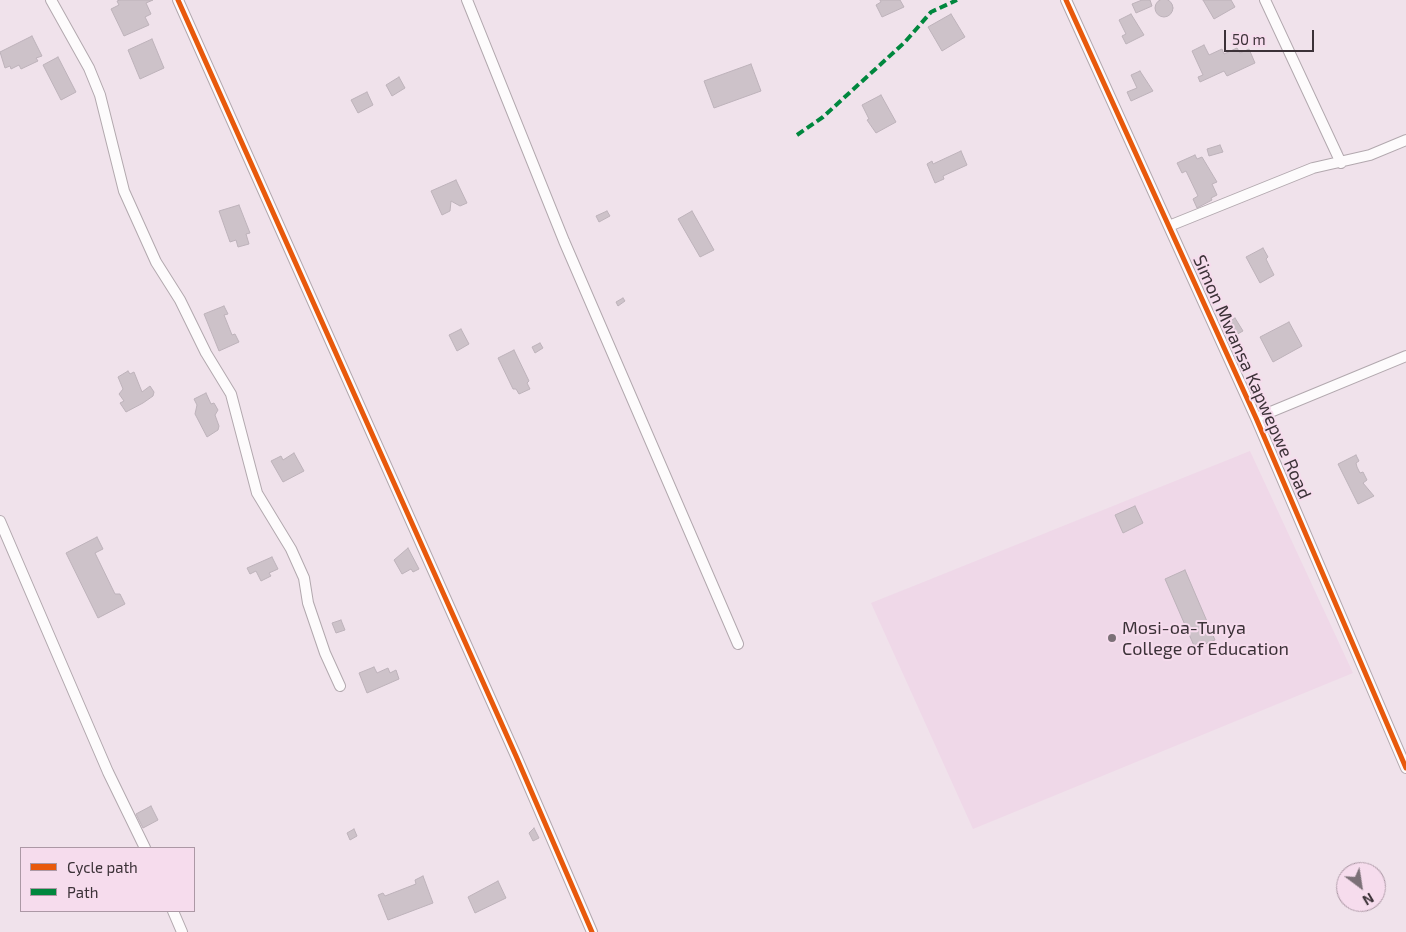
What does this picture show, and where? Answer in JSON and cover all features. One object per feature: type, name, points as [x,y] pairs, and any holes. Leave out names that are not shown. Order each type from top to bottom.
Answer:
[{"type":"street","points":[[51,0],[89,68],[100,96],[124,191],[156,262],[180,300],[206,353],[231,394],[257,492],[291,549],[304,578],[308,603],[325,653],[340,686]]},
{"type":"street","points":[[178,0],[516,756],[592,932]]},
{"type":"street","points":[[467,0],[564,241],[738,644]]},
{"type":"street","name":"Simon Mwansa Kapwepwe Road","points":[[1066,0],[1256,418],[1406,768]]},
{"type":"street","points":[[1265,0],[1341,163]]},
{"type":"street","points":[[1169,226],[1314,168],[1370,155],[1406,140]]},
{"type":"street","points":[[1256,418],[1406,356]]},
{"type":"street","points":[[0,522],[108,772],[145,847]]},
{"type":"street","points":[[173,912],[182,932]]},
{"type":"shaded area","name":"Mosi-oa-Tunya College of Education","points":[[1250,451],[1353,673],[973,829],[871,603]]},
{"type":"building","points":[[1160,-1],[1168,-1],[1173,4],[1171,15],[1160,17],[1155,12],[1155,4]]},
{"type":"building","points":[[153,0],[146,3],[151,14],[145,17],[149,25],[124,36],[111,9],[119,5],[117,1]]},
{"type":"building","points":[[880,0],[900,0],[904,7],[882,17],[876,5],[881,2]]},
{"type":"building","points":[[1142,0],[1150,0],[1152,6],[1136,13],[1132,4]]},
{"type":"building","points":[[1203,0],[1231,0],[1235,7],[1214,19]]},
{"type":"building","points":[[951,14],[965,37],[942,51],[928,27]]},
{"type":"building","points":[[1131,14],[1144,35],[1126,44],[1122,36],[1126,34],[1119,20]]},
{"type":"building","points":[[32,36],[42,56],[36,58],[38,61],[21,69],[19,65],[11,69],[10,66],[5,68],[0,52]]},
{"type":"building","points":[[152,39],[164,68],[140,79],[128,50]]},
{"type":"building","points":[[1204,45],[1209,55],[1222,49],[1224,54],[1237,48],[1240,53],[1249,49],[1255,63],[1227,76],[1224,71],[1200,82],[1198,77],[1203,75],[1192,51]]},
{"type":"building","points":[[58,57],[76,92],[61,100],[43,65]]},
{"type":"building","points":[[751,64],[761,91],[714,108],[704,81]]},
{"type":"building","points":[[1140,71],[1153,91],[1131,101],[1127,92],[1137,88],[1131,75]]},
{"type":"building","points":[[399,77],[405,88],[392,96],[386,85]]},
{"type":"building","points":[[367,92],[373,105],[358,113],[351,100]]},
{"type":"building","points":[[881,95],[896,122],[876,133],[867,120],[869,119],[862,105]]},
{"type":"building","points":[[1220,145],[1223,152],[1209,156],[1207,149]]},
{"type":"building","points":[[961,151],[967,165],[943,176],[944,179],[935,183],[927,164],[932,161],[933,164]]},
{"type":"building","points":[[1195,155],[1197,159],[1202,157],[1217,182],[1212,184],[1217,195],[1197,208],[1193,199],[1198,196],[1186,171],[1182,173],[1177,163]]},
{"type":"building","points":[[456,180],[467,203],[460,206],[451,201],[450,211],[442,215],[431,191]]},
{"type":"building","points":[[239,205],[250,233],[246,234],[249,244],[238,247],[236,240],[230,242],[219,211]]},
{"type":"building","points":[[607,211],[610,216],[599,222],[596,216]]},
{"type":"building","points":[[692,211],[714,250],[700,257],[678,219]]},
{"type":"building","points":[[1263,248],[1274,275],[1260,283],[1246,257]]},
{"type":"building","points":[[623,298],[625,301],[618,306],[616,302]]},
{"type":"building","points":[[224,306],[228,314],[224,315],[232,335],[235,334],[239,342],[219,351],[204,314]]},
{"type":"building","points":[[1235,318],[1243,331],[1232,337],[1224,325]]},
{"type":"building","points":[[1289,322],[1302,346],[1273,362],[1260,337]]},
{"type":"building","points":[[461,329],[469,344],[457,351],[449,335]]},
{"type":"building","points":[[540,343],[543,348],[535,353],[532,347]]},
{"type":"building","points":[[514,350],[529,381],[527,383],[530,389],[519,394],[516,389],[513,389],[498,358]]},
{"type":"building","points":[[128,371],[130,374],[134,372],[142,392],[150,386],[154,392],[153,396],[126,412],[120,403],[124,401],[119,394],[123,389],[118,377]]},
{"type":"building","points":[[206,393],[211,404],[214,403],[218,410],[215,415],[219,426],[218,430],[207,437],[195,414],[197,405],[194,399]]},
{"type":"building","points":[[294,453],[304,471],[283,482],[271,461],[281,456],[283,460]]},
{"type":"building","points":[[1356,455],[1359,461],[1356,463],[1357,467],[1360,473],[1363,472],[1367,480],[1363,483],[1374,496],[1358,504],[1338,464]]},
{"type":"building","points":[[1135,506],[1143,523],[1123,533],[1115,515]]},
{"type":"building","points":[[97,537],[103,549],[95,553],[115,594],[120,594],[125,604],[98,618],[66,553]]},
{"type":"building","points":[[408,548],[419,569],[413,572],[411,569],[402,574],[394,560]]},
{"type":"building","points":[[272,557],[278,569],[269,573],[271,576],[261,581],[256,571],[250,574],[247,568]]},
{"type":"building","points":[[1185,570],[1215,640],[1195,648],[1165,579]]},
{"type":"building","points":[[341,620],[345,630],[336,633],[332,623]]},
{"type":"building","points":[[374,667],[377,673],[388,668],[390,673],[396,670],[399,679],[367,693],[359,673]]},
{"type":"building","points":[[151,806],[158,820],[143,828],[136,814]]},
{"type":"building","points":[[534,828],[539,838],[533,841],[529,833]]},
{"type":"building","points":[[354,829],[357,836],[350,840],[347,833]]},
{"type":"building","points":[[423,876],[433,903],[388,920],[378,895],[383,893],[385,896],[416,884],[415,880]]},
{"type":"building","points":[[498,881],[506,898],[475,913],[468,897]]},
{"type":"marked path","points":[[797,135],[823,117],[905,42],[931,12],[957,0]]},
{"type":"cycle path","points":[[178,0],[516,756],[592,932]]},
{"type":"cycle path","points":[[1066,0],[1256,418],[1406,768]]},
{"type":"place","name":"Mosi-oa-Tunya College of Education","points":[[1112,638]]}]
